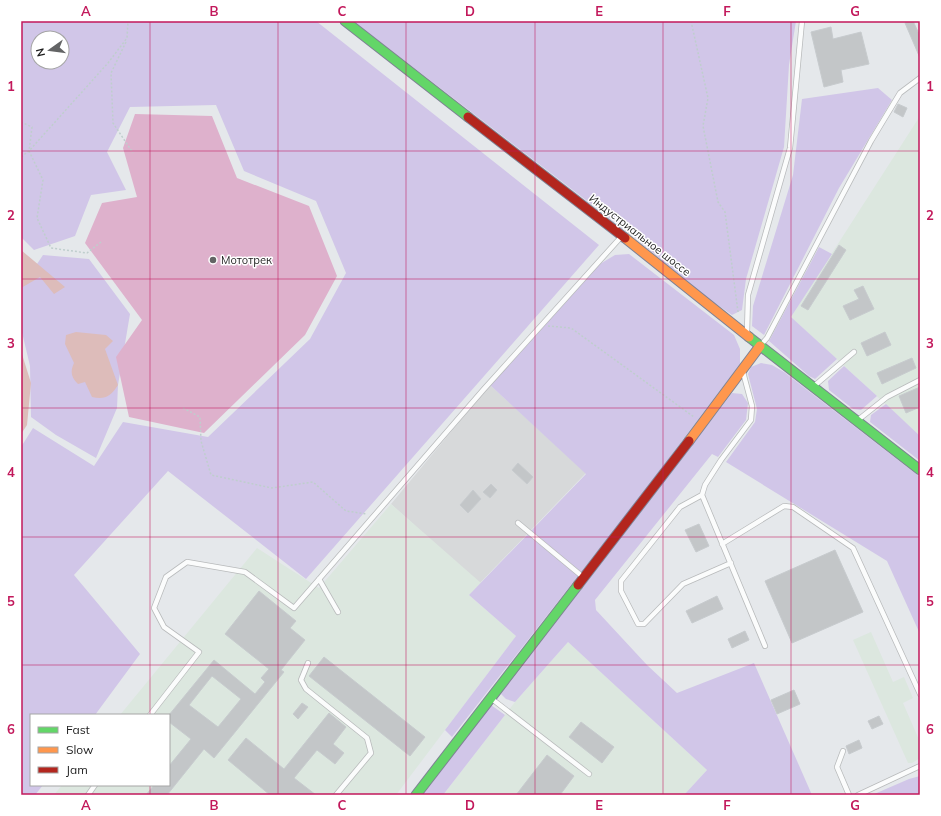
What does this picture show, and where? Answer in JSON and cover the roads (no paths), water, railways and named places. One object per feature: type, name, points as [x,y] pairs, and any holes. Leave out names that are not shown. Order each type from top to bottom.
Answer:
[{"type":"main road","name":"Индустриальное шоссе","points":[[345,21],[920,470]]},
{"type":"main road","points":[[416,795],[582,577],[703,423],[760,346]]},
{"type":"lane","points":[[747,336],[748,295],[790,148],[802,21]]},
{"type":"lane","points":[[760,346],[767,338],[871,141],[900,93],[920,78]]},
{"type":"lane","points":[[151,714],[199,652],[164,627],[154,608],[166,577],[187,562],[245,572],[294,608],[541,326],[622,236]]},
{"type":"lane","points":[[812,387],[854,352]]},
{"type":"lane","points":[[743,370],[752,406],[751,420],[721,460],[705,485],[702,495],[765,646]]},
{"type":"lane","points":[[856,421],[887,397],[920,380]]},
{"type":"lane","points":[[702,495],[680,508],[621,581],[621,591],[638,624],[644,624],[683,584],[730,563]]},
{"type":"lane","points":[[722,544],[784,506],[792,507],[853,548],[920,694]]},
{"type":"lane","points":[[518,523],[582,577]]},
{"type":"lane","points":[[319,579],[338,612]]},
{"type":"lane","points":[[308,663],[301,680],[306,690],[367,738],[371,753],[336,795]]},
{"type":"lane","points":[[490,698],[588,774]]},
{"type":"lane","points":[[842,751],[837,767],[849,795]]},
{"type":"lane","points":[[858,795],[920,766]]},
{"type":"lane","points":[[88,795],[94,786]]},
{"type":"place","name":"Мототрек","points":[[213,260]]}]
